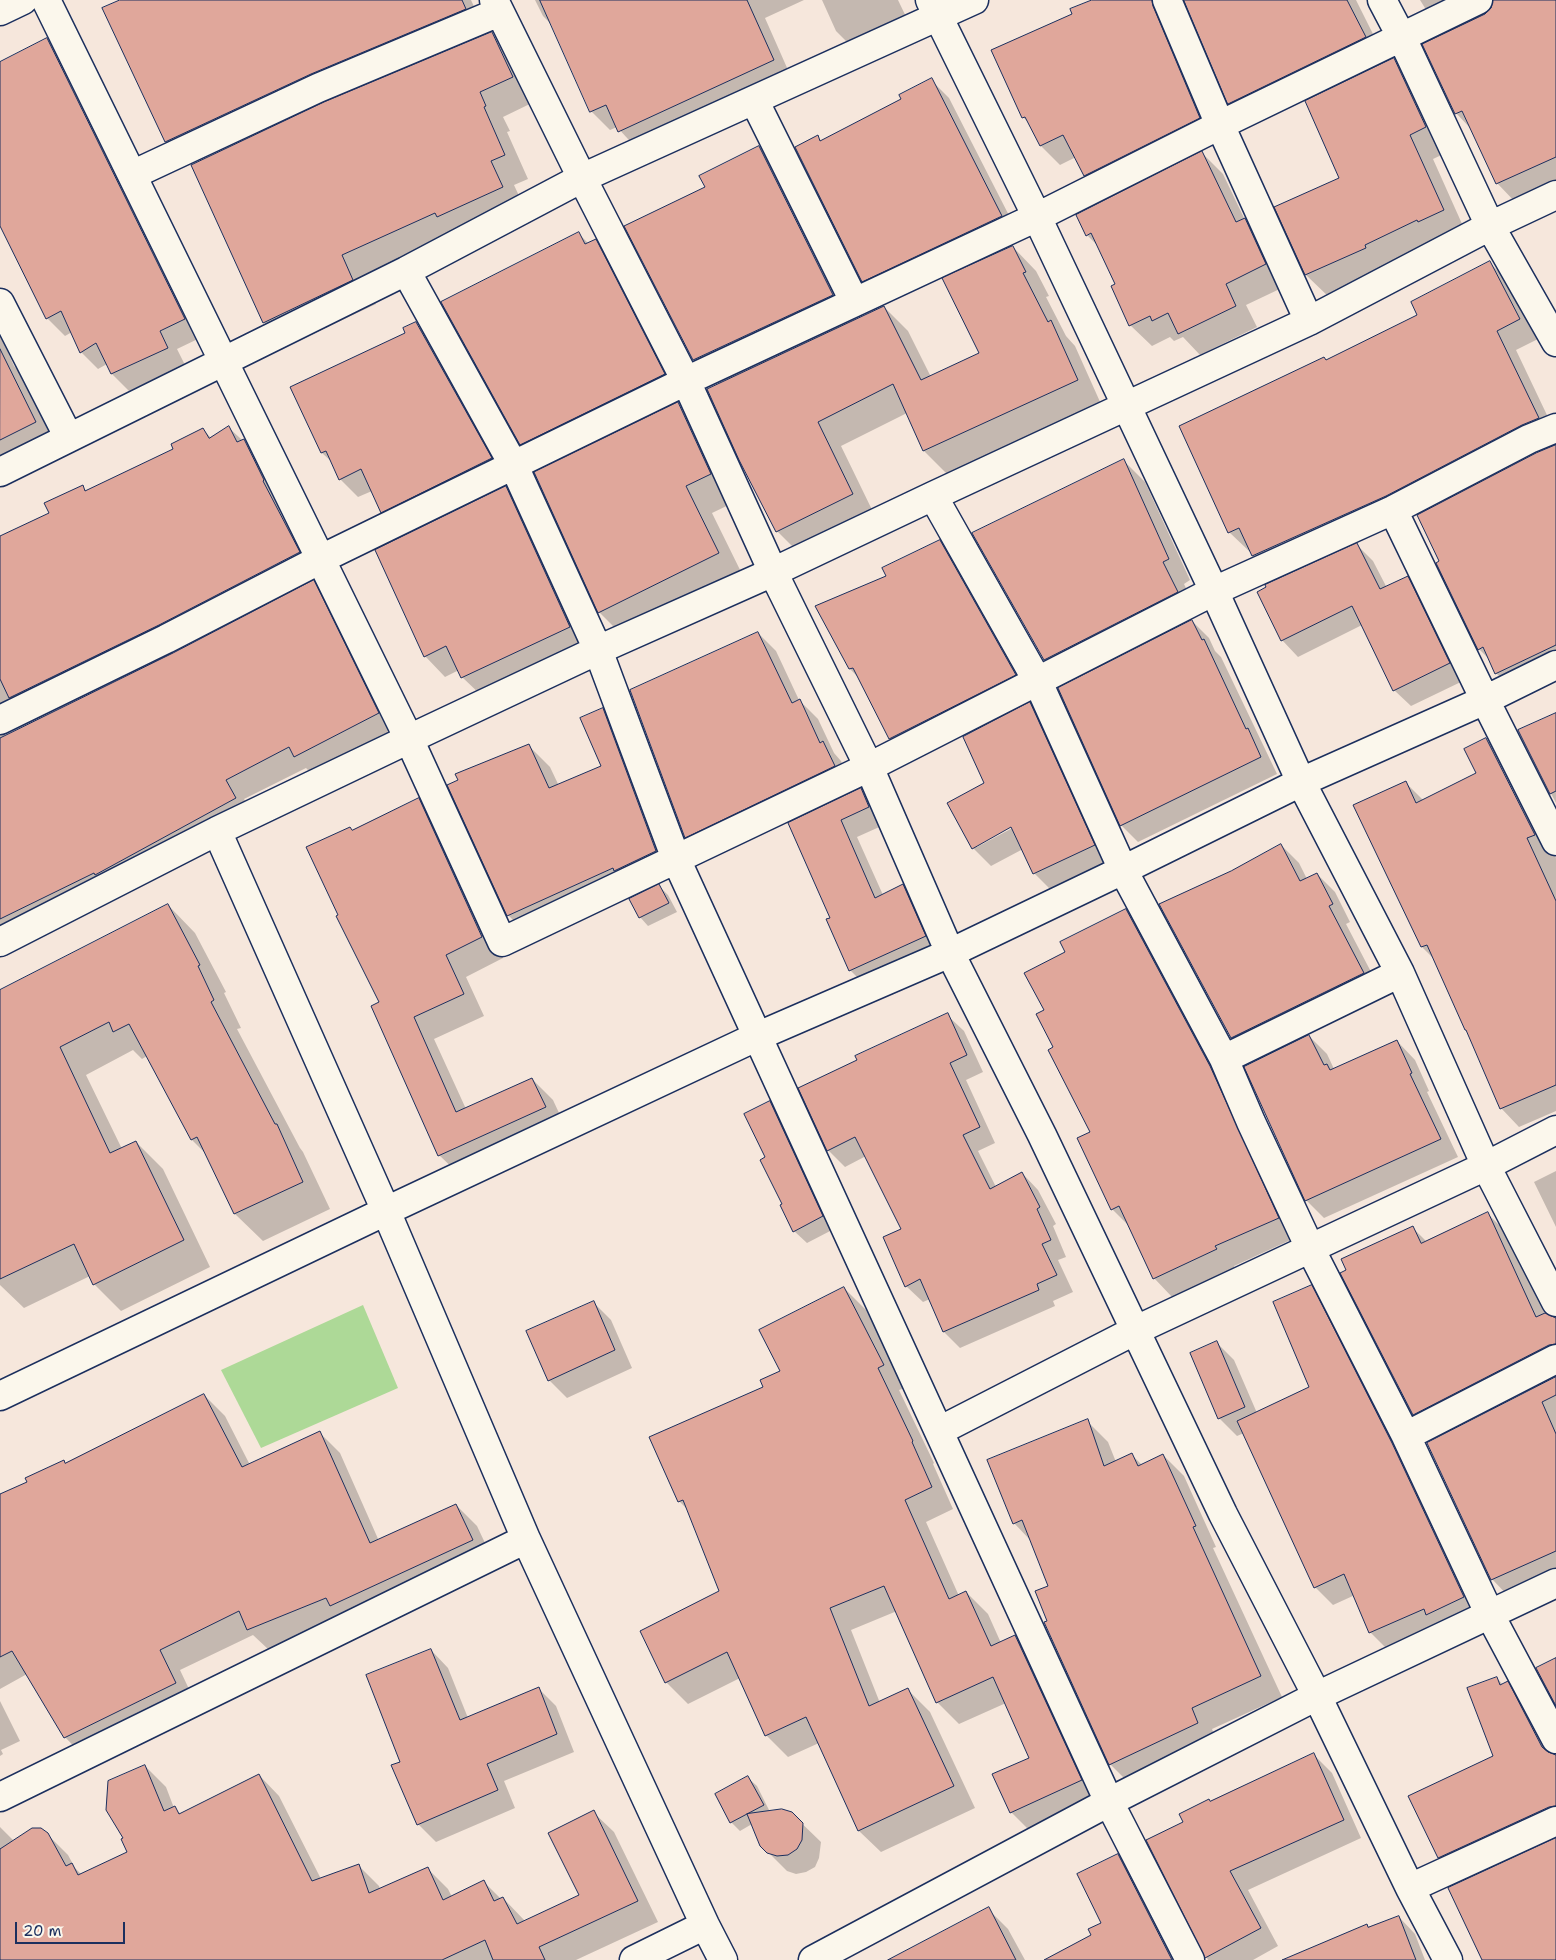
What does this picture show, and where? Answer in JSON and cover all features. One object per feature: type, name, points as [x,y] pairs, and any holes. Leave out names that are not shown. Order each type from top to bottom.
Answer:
[{"type":"street","points":[[0,10],[23,0]]},
{"type":"street","points":[[46,0],[409,740],[502,942],[869,766],[1038,682],[1214,591],[1394,510],[1529,439],[1556,428]]},
{"type":"street","points":[[0,472],[68,436],[406,271],[582,178],[754,100],[934,9],[974,0]]},
{"type":"street","points":[[1167,0],[1220,125],[1308,321]]},
{"type":"street","points":[[1382,0],[1402,38],[1490,226],[1556,342]]},
{"type":"street","points":[[0,720],[166,639],[321,559],[686,381],[854,301],[1038,217],[1220,125],[1478,0]]},
{"type":"street","points":[[132,175],[496,6],[686,381],[773,572],[869,766],[950,953],[1042,1135],[1222,1514],[1317,1696],[1410,1888],[1448,1960]]},
{"type":"street","points":[[934,9],[1038,217],[1214,591],[1301,782],[1400,973],[1486,1166],[1556,1302]]},
{"type":"street","points":[[754,100],[854,301]]},
{"type":"street","points":[[0,942],[216,831],[598,650],[773,572],[1308,321],[1490,226],[1556,195]]},
{"type":"street","points":[[406,271],[514,466],[598,650],[676,858],[756,1037],[1109,1802],[1190,1960]]},
{"type":"street","points":[[0,303],[68,436]]},
{"type":"street","points":[[933,496],[1038,682],[1123,870],[1224,1059],[1251,1122],[1310,1248],[1406,1436],[1490,1615],[1556,1739]]},
{"type":"street","points":[[1394,510],[1485,700],[1556,841]]},
{"type":"street","points":[[0,1396],[386,1211],[756,1037],[950,953],[1301,782],[1485,700],[1556,665]]},
{"type":"street","points":[[216,831],[386,1211],[526,1539],[723,1960]]},
{"type":"street","points":[[1224,1059],[1400,973]]},
{"type":"street","points":[[939,1431],[1134,1330],[1486,1166],[1556,1130]]},
{"type":"street","points":[[1406,1436],[1556,1359]]},
{"type":"street","points":[[0,1797],[526,1539]]},
{"type":"street","points":[[813,1960],[1109,1802],[1317,1696],[1556,1583]]},
{"type":"street","points":[[1410,1888],[1556,1821]]},
{"type":"street","points":[[634,1960],[705,1925]]},
{"type":"green space","points":[[363,1305],[398,1388],[261,1448],[221,1370]]},
{"type":"building","points":[[120,0],[462,0],[466,9],[311,74],[165,142],[102,8]]},
{"type":"building","points":[[540,0],[747,0],[774,60],[618,132],[606,105],[590,112]]},
{"type":"building","points":[[1092,0],[1152,0],[1200,118],[1084,176],[1063,135],[1040,146],[1025,117],[1022,118],[991,50],[1072,14],[1070,9]]},
{"type":"building","points":[[1184,0],[1347,0],[1366,37],[1228,104]]},
{"type":"building","points":[[1493,0],[1556,0],[1556,157],[1496,184],[1462,111],[1455,114],[1422,44],[1485,14],[1491,8]]},
{"type":"building","points":[[492,32],[513,77],[480,92],[486,106],[484,107],[505,155],[491,161],[503,187],[437,217],[435,213],[342,255],[353,280],[263,323],[191,165],[324,102]]},
{"type":"building","points":[[47,38],[185,319],[160,331],[168,348],[111,374],[96,343],[80,353],[61,311],[46,319],[0,226],[0,62]]},
{"type":"building","points":[[1394,58],[1426,127],[1410,135],[1444,210],[1418,222],[1417,220],[1365,245],[1366,248],[1305,275],[1274,207],[1339,178],[1305,101]]},
{"type":"building","points":[[932,78],[1002,216],[862,282],[795,147],[818,135],[820,141],[901,99],[899,95]]},
{"type":"building","points":[[759,146],[833,295],[693,360],[624,226],[705,187],[699,176]]},
{"type":"building","points":[[1202,151],[1236,222],[1245,218],[1266,264],[1226,284],[1236,306],[1178,334],[1168,313],[1152,321],[1150,316],[1129,326],[1111,286],[1115,284],[1091,233],[1086,236],[1076,215]]},
{"type":"building","points":[[579,232],[585,244],[596,239],[665,374],[520,445],[441,302]]},
{"type":"building","points":[[1013,246],[1026,272],[1023,273],[1048,322],[1051,320],[1078,380],[923,451],[893,384],[818,422],[853,494],[776,532],[739,460],[707,389],[884,306],[921,380],[979,353],[942,278]]},
{"type":"building","points":[[1490,261],[1520,319],[1497,331],[1539,418],[1386,496],[1252,556],[1239,528],[1228,533],[1179,426],[1324,357],[1326,360],[1417,315],[1411,302]]},
{"type":"building","points":[[416,322],[492,458],[381,513],[361,469],[339,480],[326,451],[321,453],[290,387],[405,333],[403,328]]},
{"type":"building","points":[[0,349],[36,422],[0,440]]},
{"type":"building","points":[[678,402],[711,474],[686,486],[719,553],[598,613],[534,472]]},
{"type":"building","points":[[229,426],[237,442],[244,439],[263,481],[300,552],[159,625],[9,698],[0,679],[0,536],[49,513],[44,503],[83,485],[85,491],[173,449],[171,444],[203,428],[209,438]]},
{"type":"building","points":[[1556,445],[1556,645],[1495,674],[1483,647],[1478,650],[1436,563],[1439,561],[1417,515],[1536,453]]},
{"type":"building","points":[[1124,459],[1169,559],[1163,562],[1178,592],[1044,660],[972,533]]},
{"type":"building","points":[[506,486],[570,627],[461,678],[446,646],[424,657],[375,550]]},
{"type":"building","points":[[940,540],[1016,675],[889,739],[853,668],[849,669],[815,606],[886,576],[882,568]]},
{"type":"building","points":[[1357,543],[1380,589],[1408,576],[1450,663],[1393,691],[1352,606],[1281,641],[1257,592],[1266,587],[1265,585]]},
{"type":"building","points":[[314,580],[379,713],[294,757],[289,747],[226,780],[236,798],[95,875],[94,873],[0,919],[0,738],[173,653]]},
{"type":"building","points":[[1192,620],[1202,640],[1204,639],[1261,757],[1120,826],[1058,688]]},
{"type":"building","points":[[758,632],[792,703],[800,699],[820,743],[823,741],[835,766],[685,838],[630,690]]},
{"type":"building","points":[[1030,702],[1095,845],[1033,874],[1011,827],[972,849],[947,803],[984,783],[963,737]]},
{"type":"building","points":[[603,708],[656,851],[614,871],[613,868],[507,916],[447,785],[458,780],[455,774],[529,744],[549,788],[601,766],[580,718]]},
{"type":"building","points":[[1556,713],[1556,791],[1550,794],[1518,730]]},
{"type":"building","points":[[1486,738],[1535,835],[1527,838],[1556,901],[1556,1085],[1500,1109],[1427,945],[1421,947],[1353,805],[1406,781],[1416,803],[1476,773],[1464,749]]},
{"type":"building","points":[[861,788],[869,807],[841,820],[875,898],[903,884],[926,936],[849,971],[826,919],[830,918],[788,823]]},
{"type":"building","points":[[419,798],[482,937],[446,955],[464,994],[414,1017],[456,1112],[532,1078],[546,1107],[438,1156],[371,1006],[379,1002],[336,916],[338,915],[306,847],[350,827],[352,830]]},
{"type":"building","points":[[1281,844],[1300,881],[1317,873],[1333,904],[1329,906],[1364,973],[1231,1038],[1159,904],[1231,871]]},
{"type":"building","points":[[659,884],[669,903],[639,918],[629,899]]},
{"type":"building","points":[[168,904],[200,965],[198,966],[214,1000],[211,1002],[275,1124],[277,1124],[303,1182],[234,1214],[197,1137],[191,1140],[129,1024],[113,1032],[109,1022],[60,1047],[110,1153],[136,1141],[184,1240],[93,1285],[74,1244],[0,1279],[0,990]]},
{"type":"building","points":[[1126,909],[1210,1066],[1279,1218],[1215,1246],[1217,1249],[1153,1279],[1119,1206],[1111,1210],[1077,1138],[1090,1132],[1048,1050],[1053,1047],[1036,1014],[1044,1010],[1024,973],[1065,952],[1060,942]]},
{"type":"building","points":[[948,1013],[967,1055],[950,1063],[980,1127],[963,1135],[990,1189],[1022,1172],[1040,1207],[1037,1209],[1051,1240],[1042,1244],[1057,1275],[1037,1284],[1039,1290],[943,1332],[920,1279],[905,1287],[883,1237],[901,1229],[855,1137],[827,1151],[798,1088],[857,1060],[855,1056]]},
{"type":"building","points":[[1309,1035],[1324,1065],[1327,1064],[1330,1070],[1397,1040],[1412,1073],[1410,1074],[1441,1139],[1305,1201],[1244,1067]]},
{"type":"building","points":[[770,1101],[823,1216],[793,1232],[780,1205],[782,1204],[760,1160],[765,1157],[744,1114]]},
{"type":"building","points":[[1488,1212],[1536,1317],[1545,1313],[1556,1318],[1556,1344],[1549,1345],[1413,1415],[1340,1273],[1346,1270],[1341,1259],[1413,1226],[1421,1243]]},
{"type":"building","points":[[1312,1285],[1392,1443],[1464,1597],[1426,1615],[1424,1609],[1369,1633],[1344,1574],[1314,1588],[1237,1421],[1309,1387],[1273,1302]]},
{"type":"building","points":[[844,1287],[884,1365],[878,1368],[913,1441],[932,1487],[905,1500],[949,1599],[966,1591],[991,1646],[1015,1635],[1082,1780],[1010,1813],[992,1774],[1029,1758],[993,1677],[936,1703],[884,1586],[830,1608],[869,1706],[908,1688],[954,1786],[858,1831],[806,1717],[765,1736],[727,1652],[665,1683],[640,1631],[719,1591],[683,1500],[678,1502],[649,1437],[763,1387],[760,1380],[780,1371],[759,1330]]},
{"type":"building","points":[[594,1301],[615,1350],[548,1381],[526,1331]]},
{"type":"building","points":[[1217,1341],[1245,1407],[1218,1419],[1190,1353]]},
{"type":"building","points":[[1556,1377],[1556,1395],[1542,1402],[1556,1434],[1556,1551],[1491,1580],[1427,1443]]},
{"type":"building","points":[[204,1394],[242,1467],[320,1431],[370,1543],[456,1504],[473,1540],[330,1606],[326,1598],[247,1630],[239,1611],[160,1650],[176,1683],[64,1738],[12,1651],[0,1657],[0,1494],[27,1482],[25,1478],[64,1460],[65,1463]]},
{"type":"building","points":[[1088,1419],[1104,1466],[1132,1453],[1138,1466],[1163,1454],[1196,1526],[1193,1527],[1261,1676],[1192,1708],[1198,1723],[1109,1765],[1044,1622],[1047,1621],[1035,1591],[1048,1586],[1022,1520],[1013,1524],[987,1460]]},
{"type":"building","points":[[431,1649],[460,1720],[539,1687],[557,1734],[487,1764],[498,1790],[417,1825],[391,1765],[400,1762],[366,1675]]},
{"type":"building","points":[[1556,1658],[1556,1706],[1536,1668]]},
{"type":"building","points":[[1497,1677],[1500,1685],[1508,1681],[1542,1747],[1556,1755],[1556,1806],[1549,1807],[1438,1858],[1408,1796],[1493,1756],[1467,1688]]},
{"type":"building","points":[[1314,1753],[1344,1820],[1230,1871],[1261,1928],[1205,1958],[1146,1840],[1183,1822],[1179,1814]]},
{"type":"building","points":[[145,1765],[164,1811],[175,1806],[179,1814],[259,1774],[312,1881],[359,1864],[369,1893],[428,1867],[443,1900],[484,1880],[494,1901],[503,1897],[517,1924],[579,1895],[548,1833],[594,1810],[638,1901],[539,1947],[545,1960],[493,1960],[485,1940],[442,1960],[0,1960],[0,1849],[32,1828],[41,1828],[48,1833],[66,1866],[72,1863],[78,1875],[127,1852],[121,1839],[123,1838],[106,1810],[108,1781]]},
{"type":"building","points":[[748,1776],[764,1805],[730,1823],[715,1794]]},
{"type":"building","points":[[782,1809],[792,1812],[803,1823],[802,1840],[797,1849],[788,1855],[777,1856],[767,1853],[760,1846],[747,1814]]},
{"type":"building","points":[[1556,1838],[1556,1960],[1482,1960],[1448,1888]]},
{"type":"building","points":[[1118,1854],[1172,1960],[1044,1960],[1091,1935],[1088,1929],[1101,1923],[1077,1874]]},
{"type":"building","points":[[989,1907],[1016,1960],[888,1960]]},
{"type":"building","points":[[1399,1916],[1416,1960],[1282,1960],[1367,1924],[1368,1927]]}]
